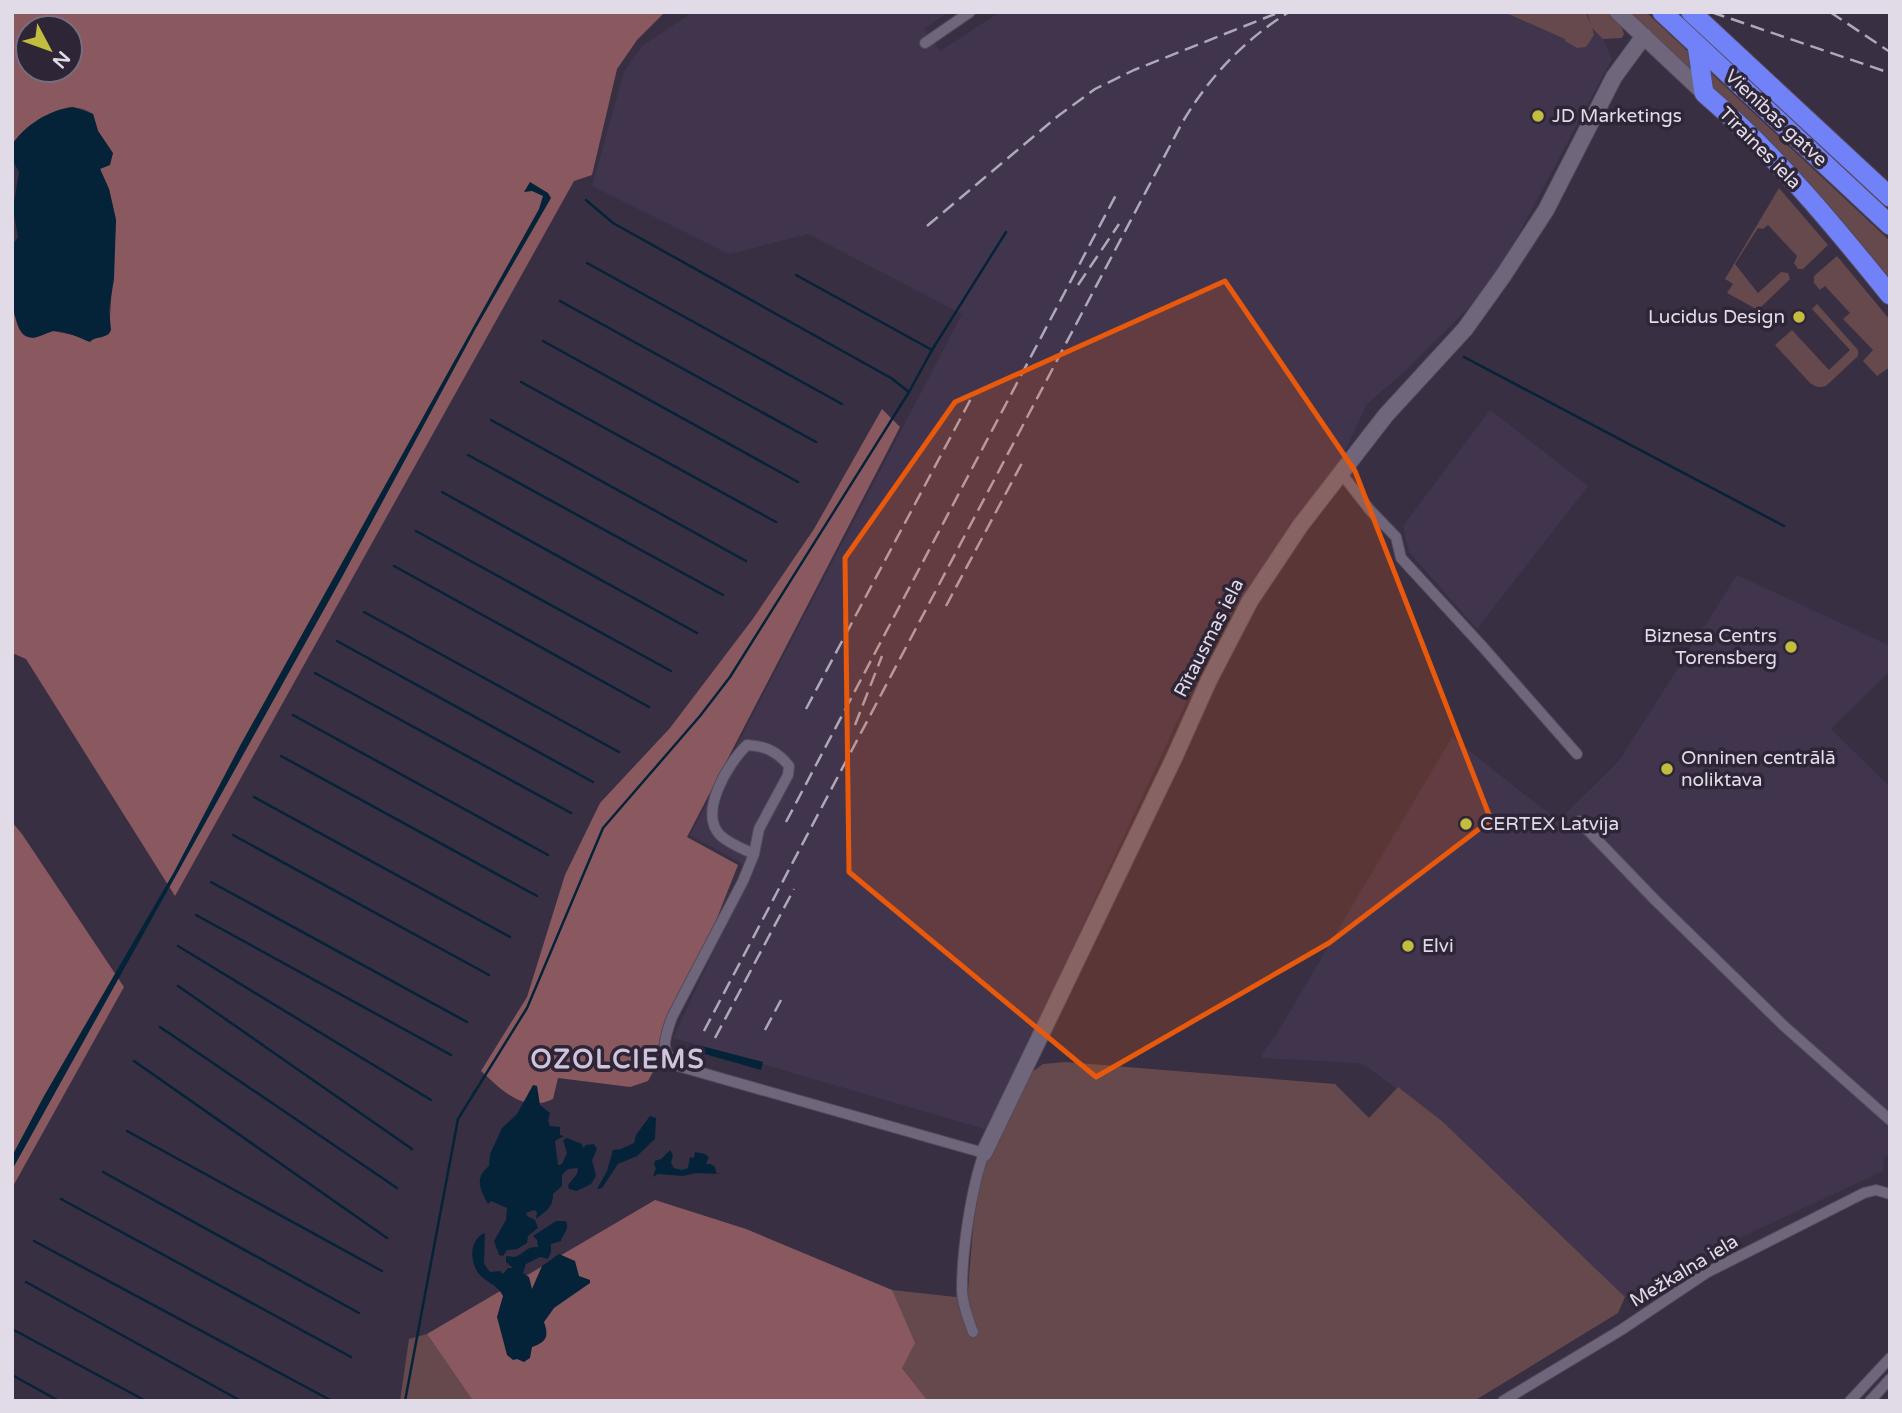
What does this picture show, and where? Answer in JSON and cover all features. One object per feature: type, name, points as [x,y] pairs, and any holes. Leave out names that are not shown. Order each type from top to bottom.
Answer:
[{"type":"highway","name":"Vienības gatve","points":[[1662,12],[1890,225]]},
{"type":"highway","name":"Vienības gatve","points":[[1691,12],[1890,197]]},
{"type":"highway","points":[[1697,45],[1704,93]]},
{"type":"highway","name":"Tīraines iela","points":[[1704,93],[1744,127],[1784,168],[1890,295]]},
{"type":"street","points":[[925,43],[970,12]]},
{"type":"street","name":"Tīraines iela","points":[[1618,12],[1704,93]]},
{"type":"street","name":"Rītausmas iela","points":[[973,1332],[962,1292],[978,1168],[1241,617],[1272,565],[1341,473],[1386,415],[1465,329],[1503,276],[1546,209],[1614,77],[1644,36]]},
{"type":"street","name":"Vienības gatve","points":[[1774,91],[1794,100],[1890,185]]},
{"type":"street","points":[[1341,473],[1395,537],[1401,558],[1577,754]]},
{"type":"street","points":[[754,854],[720,835],[713,824],[711,805],[737,755],[747,745],[764,746],[780,755],[789,766],[789,775],[759,829],[754,854],[743,881],[673,1017],[664,1041],[668,1058],[678,1066],[984,1153]]},
{"type":"street","points":[[1579,821],[1664,909],[1774,1016],[1890,1120]]},
{"type":"street","name":"Mežkalna iela","points":[[1503,1401],[1599,1345],[1706,1273],[1864,1193],[1876,1190],[1890,1194]]},
{"type":"street","points":[[1850,1401],[1890,1359]]},
{"type":"street","points":[[1870,1401],[1890,1379]]},
{"type":"highlighted area","points":[[1225,281],[1355,471],[1491,820],[1329,943],[1096,1077],[849,872],[845,558],[955,402]]},
{"type":"shaded area","points":[[12,12],[665,12],[637,40],[617,69],[592,175],[574,181],[175,896],[26,659],[12,653],[12,309],[22,333],[33,338],[53,331],[93,339],[109,334],[116,220],[109,189],[100,169],[113,154],[98,131],[93,114],[71,108],[60,110],[12,145]]},
{"type":"shaded area","points":[[693,12],[948,12],[924,29],[940,51],[1000,12],[1577,12],[1603,39],[1612,59],[1492,284],[1404,372],[1367,404],[1340,461],[1241,598],[1212,646],[988,1130],[673,1038],[752,869],[690,835],[962,314],[808,234],[729,254],[592,186],[624,72],[642,46]]},
{"type":"shaded area","points":[[1504,12],[1586,12],[1591,26],[1587,12],[1608,12],[1621,26],[1624,34],[1622,38],[1603,39],[1592,28],[1594,35],[1586,47],[1577,48],[1565,39]]},
{"type":"shaded area","points":[[1626,12],[1646,12],[1890,241],[1890,284],[1691,70]]},
{"type":"shaded area","points":[[1779,188],[1828,245],[1803,269],[1798,269],[1794,263],[1797,256],[1768,225],[1763,229],[1758,228],[1735,264],[1758,293],[1781,272],[1788,273],[1790,279],[1758,310],[1727,293],[1733,284],[1725,279]]},
{"type":"shaded area","points":[[1837,256],[1890,320],[1890,367],[1877,376],[1863,361],[1873,350],[1843,319],[1850,313],[1825,286],[1820,290],[1814,283],[1814,276]]},
{"type":"shaded area","points":[[1817,304],[1858,350],[1858,356],[1826,386],[1821,387],[1810,383],[1775,345],[1792,330],[1829,370],[1850,350],[1812,309]]},
{"type":"shaded area","points":[[882,409],[900,427],[687,837],[738,865],[717,918],[658,1046],[659,1061],[648,1081],[630,1087],[558,1078],[553,1099],[532,1103],[513,1097],[481,1071],[527,997],[565,875],[600,803],[670,728],[752,620],[814,529]]},
{"type":"shaded area","points":[[1490,410],[1588,486],[1477,629],[1409,552],[1403,526]]},
{"type":"shaded area","points":[[1737,575],[1890,646],[1890,671],[1831,729],[1890,787],[1890,1154],[1884,1158],[1883,1171],[1733,1241],[1636,1297],[1625,1297],[1443,1122],[1364,1065],[1262,1058],[1262,1054],[1276,1035],[1452,737],[1558,821],[1619,761]]},
{"type":"shaded area","points":[[12,822],[124,987],[12,1188]]},
{"type":"shaded area","points":[[1065,1062],[1335,1084],[1369,1118],[1398,1087],[1443,1122],[1625,1297],[1618,1313],[1474,1401],[928,1401],[902,1368],[892,1290],[956,1297],[968,1290],[981,1172],[1029,1074],[1043,1064]]},
{"type":"shaded area","points":[[655,1200],[746,1229],[892,1290],[915,1343],[902,1368],[928,1401],[473,1401],[427,1334]]},
{"type":"shaded area","points":[[427,1334],[473,1401],[400,1401],[409,1339]]},
{"type":"water","points":[[73,107],[93,114],[98,131],[113,153],[110,165],[100,169],[109,189],[116,220],[114,279],[109,309],[111,330],[107,335],[90,342],[59,331],[28,337],[17,323],[12,296],[12,246],[18,237],[13,209],[19,172],[12,159],[12,145],[39,119]]},
{"type":"water","points":[[530,182],[548,193],[551,198],[476,328],[341,579],[12,1170],[12,1156],[44,1096],[174,872],[241,744],[539,209],[543,196],[532,191],[524,192]]},
{"type":"water","points":[[694,1046],[763,1062],[761,1070],[694,1051]]},
{"type":"water","points":[[533,1085],[537,1086],[540,1105],[550,1113],[550,1126],[560,1127],[560,1135],[564,1136],[555,1141],[558,1165],[562,1164],[567,1153],[563,1140],[567,1138],[582,1144],[583,1148],[594,1144],[597,1149],[592,1160],[596,1176],[591,1184],[577,1191],[569,1189],[568,1185],[577,1174],[578,1168],[568,1169],[562,1175],[562,1186],[553,1194],[548,1209],[536,1219],[537,1212],[534,1210],[526,1213],[535,1220],[538,1228],[528,1236],[527,1243],[517,1249],[507,1250],[503,1256],[499,1255],[494,1241],[506,1220],[507,1208],[491,1201],[488,1204],[480,1180],[489,1166],[490,1154],[502,1128],[517,1114]]},
{"type":"water","points":[[650,1116],[656,1118],[655,1139],[637,1156],[618,1164],[602,1188],[597,1189],[607,1171],[613,1150],[634,1143],[636,1135]]},
{"type":"water","points":[[670,1150],[674,1168],[688,1168],[690,1157],[694,1158],[695,1152],[709,1157],[706,1164],[711,1164],[716,1173],[720,1174],[658,1174],[653,1177],[655,1161]]},
{"type":"water","points":[[556,1221],[566,1221],[567,1224],[561,1241],[551,1244],[548,1259],[540,1257],[526,1264],[523,1273],[529,1277],[532,1289],[542,1266],[559,1254],[575,1261],[579,1276],[590,1280],[590,1283],[554,1308],[544,1322],[546,1338],[532,1347],[530,1358],[524,1362],[513,1360],[507,1355],[497,1317],[503,1296],[478,1272],[473,1260],[473,1247],[479,1236],[485,1233],[484,1264],[490,1272],[500,1271],[503,1274],[508,1268],[513,1268],[506,1262],[506,1256],[515,1257],[528,1249],[538,1247],[533,1236]]},
{"type":"waterway","points":[[586,200],[613,223],[891,378],[909,392]]},
{"type":"waterway","points":[[405,1401],[458,1119],[527,1008],[603,828],[700,716],[730,677],[1006,232]]},
{"type":"waterway","points":[[587,263],[842,404]]},
{"type":"waterway","points":[[796,275],[932,350]]},
{"type":"waterway","points":[[560,301],[816,442]]},
{"type":"waterway","points":[[543,341],[798,482]]},
{"type":"waterway","points":[[1464,357],[1784,526]]},
{"type":"waterway","points":[[521,382],[776,522]]},
{"type":"waterway","points":[[491,420],[746,561]]},
{"type":"waterway","points":[[468,455],[723,595]]},
{"type":"waterway","points":[[442,492],[697,633]]},
{"type":"waterway","points":[[416,531],[671,671]]},
{"type":"waterway","points":[[394,566],[649,707]]},
{"type":"waterway","points":[[364,612],[619,752]]},
{"type":"waterway","points":[[337,641],[593,782]]},
{"type":"waterway","points":[[315,673],[571,813]]},
{"type":"waterway","points":[[293,715],[548,855]]},
{"type":"waterway","points":[[281,756],[537,896]]},
{"type":"waterway","points":[[254,797],[510,937]]},
{"type":"waterway","points":[[233,835],[489,975]]},
{"type":"waterway","points":[[211,882],[467,1022]]},
{"type":"waterway","points":[[196,915],[451,1055]]},
{"type":"waterway","points":[[178,946],[431,1100]]},
{"type":"waterway","points":[[178,986],[412,1149]]},
{"type":"waterway","points":[[160,1027],[397,1188]]},
{"type":"waterway","points":[[134,1061],[387,1238]]},
{"type":"waterway","points":[[127,1131],[382,1271]]},
{"type":"waterway","points":[[103,1172],[359,1313]]},
{"type":"waterway","points":[[61,1199],[351,1357]]},
{"type":"waterway","points":[[34,1241],[332,1401]]},
{"type":"waterway","points":[[26,1282],[241,1401]]},
{"type":"waterway","points":[[12,1329],[146,1401]]},
{"type":"waterway","points":[[12,1375],[59,1401]]},
{"type":"railway","points":[[704,1031],[1182,123],[1204,90],[1242,47],[1289,12]]},
{"type":"railway","points":[[1711,12],[1890,73]]},
{"type":"railway","points":[[1830,12],[1890,52]]},
{"type":"railway","points":[[927,226],[1058,116],[1095,89],[1134,70],[1275,14]]},
{"type":"railway","points":[[786,822],[1117,193]]},
{"type":"railway","points":[[1078,285],[1119,224]]},
{"type":"railway","points":[[806,709],[974,393]]},
{"type":"railway","points":[[946,606],[1023,461]]},
{"type":"railway","points":[[855,725],[882,656]]},
{"type":"railway","points":[[715,1038],[794,889]]},
{"type":"railway","points":[[765,1030],[781,1000]]},
{"type":"place","name":"JD Marketings","points":[[1538,116]]},
{"type":"place","name":"Lucidus Design","points":[[1799,317]]},
{"type":"place","name":"Biznesa Centrs Torensberg","points":[[1791,647]]},
{"type":"place","name":"Onninen centrālā noliktava","points":[[1667,769]]},
{"type":"place","name":"CERTEX Latvija","points":[[1466,824]]},
{"type":"place","name":"Elvi","points":[[1408,946]]},
{"type":"district","name":"OZOLCIEMS","points":[[618,1059]]}]
